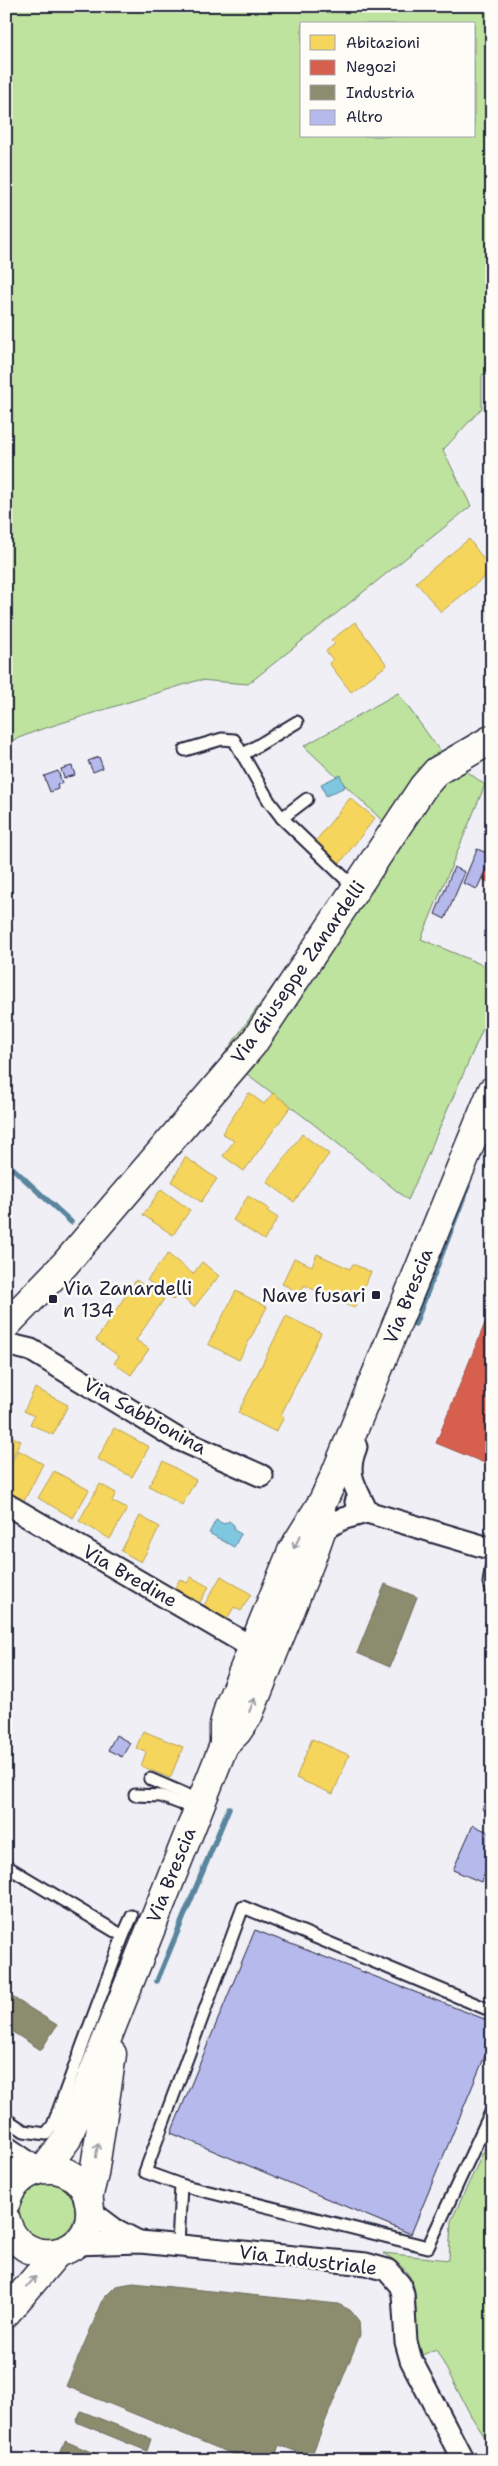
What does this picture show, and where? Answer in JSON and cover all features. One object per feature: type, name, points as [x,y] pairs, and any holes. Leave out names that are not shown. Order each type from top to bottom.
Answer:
[{"type":"main road","name":"Via Giuseppe Zanardelli","points":[[12,1321],[65,1264],[252,1045],[423,787],[437,772],[492,739]]},
{"type":"main road","name":"Via Brescia","points":[[224,1745],[224,1725],[229,1706],[292,1551],[323,1501],[335,1475],[492,1091]]},
{"type":"main road","name":"Via Brescia","points":[[66,2248],[37,2253],[19,2243],[7,2208],[21,2178],[42,2169],[67,2139],[224,1745],[237,1732],[248,1716],[321,1531],[323,1501]]},
{"type":"main road","name":"Via Brescia","points":[[6,2313],[18,2297],[66,2248],[84,2235],[89,2223],[89,2204],[119,2006]]},
{"type":"main road","points":[[42,2169],[56,2169],[76,2179],[89,2204]]},
{"type":"street","points":[[367,1512],[349,1472],[350,1461],[403,1330],[412,1289]]},
{"type":"street","points":[[12,1321],[31,1350]]},
{"type":"street","name":"Via Sabbionina","points":[[6,1344],[31,1350],[176,1438],[262,1476]]},
{"type":"street","points":[[335,1475],[342,1487],[367,1512],[492,1549]]},
{"type":"street","name":"Via Bredine","points":[[6,1504],[253,1648]]},
{"type":"street","points":[[321,1531],[342,1520],[367,1512]]},
{"type":"street","points":[[6,2147],[42,2169]]},
{"type":"street","name":"Via Industriale","points":[[89,2204],[114,2229],[140,2242]]},
{"type":"street","name":"Via Industriale","points":[[66,2248],[140,2242],[366,2264],[387,2270],[394,2276],[404,2294],[406,2342],[411,2360],[463,2460]]},
{"type":"lane","points":[[242,755],[297,722]]},
{"type":"lane","points":[[185,750],[227,738],[234,740],[282,818],[356,889]]},
{"type":"lane","points":[[282,818],[307,799]]},
{"type":"lane","points":[[492,1563],[489,1583],[492,1590]]},
{"type":"lane","points":[[150,1780],[199,1805]]},
{"type":"lane","points":[[135,1795],[161,1796],[199,1805]]},
{"type":"lane","points":[[6,1866],[123,1936]]},
{"type":"lane","points":[[492,2011],[243,1907],[145,2172],[181,2185],[428,2247],[492,2110]]},
{"type":"lane","points":[[6,2119],[24,2131],[46,2134],[53,2125],[132,1916]]},
{"type":"lane","points":[[178,2246],[181,2185]]},
{"type":"green space","points":[[6,6],[492,6],[492,370],[482,375],[482,408],[443,450],[471,506],[248,684],[199,680],[39,730],[6,743]]},
{"type":"green space","points":[[398,693],[440,751],[485,785],[421,939],[492,969],[492,1008],[408,1200],[311,1122],[223,1056],[387,825],[304,746]]},
{"type":"green space","points":[[492,2134],[492,2448],[471,2416],[436,2349],[422,2355],[417,2339],[415,2294],[410,2277],[395,2261],[383,2253],[449,2260],[451,2221]]},
{"type":"green space","points":[[41,2183],[53,2183],[63,2187],[71,2195],[75,2211],[71,2227],[63,2235],[53,2239],[41,2239],[31,2235],[23,2227],[19,2217],[19,2205],[23,2195],[31,2187]]},
{"type":"water","points":[[340,775],[345,787],[326,796],[321,784]]},
{"type":"water","points":[[216,1520],[224,1524],[229,1521],[234,1525],[234,1530],[241,1534],[234,1547],[209,1533]]},
{"type":"building: Abitazioni","points":[[469,539],[492,571],[441,612],[416,582]]},
{"type":"building: Abitazioni","points":[[355,622],[387,665],[351,692],[329,663],[333,660],[326,651],[335,644],[331,640]]},
{"type":"building: Abitazioni","points":[[350,798],[375,818],[340,863],[314,843]]},
{"type":"building: Abitazioni","points":[[249,1093],[264,1104],[273,1093],[291,1106],[244,1171],[223,1156],[234,1141],[222,1133]]},
{"type":"building: Abitazioni","points":[[302,1134],[329,1154],[294,1202],[267,1182]]},
{"type":"building: Abitazioni","points":[[185,1157],[217,1179],[201,1202],[172,1182]]},
{"type":"building: Abitazioni","points":[[161,1189],[190,1210],[173,1235],[143,1215]]},
{"type":"building: Abitazioni","points":[[248,1196],[269,1209],[267,1211],[278,1218],[264,1240],[233,1220]]},
{"type":"building: Abitazioni","points":[[168,1254],[193,1274],[202,1262],[219,1276],[194,1307],[178,1294],[173,1300],[147,1280]]},
{"type":"building: Abitazioni","points":[[317,1254],[350,1269],[353,1264],[371,1272],[354,1308],[304,1285],[301,1293],[282,1284],[294,1258],[312,1266]]},
{"type":"building: Abitazioni","points":[[136,1280],[164,1299],[136,1340],[149,1349],[131,1375],[114,1363],[119,1356],[96,1340]]},
{"type":"building: Abitazioni","points":[[236,1291],[267,1307],[239,1360],[208,1344]]},
{"type":"building: Abitazioni","points":[[286,1316],[321,1333],[281,1415],[284,1417],[276,1432],[238,1413]]},
{"type":"building: Abitazioni","points":[[35,1388],[68,1405],[53,1435],[30,1424],[34,1416],[24,1411]]},
{"type":"building: Abitazioni","points":[[114,1428],[149,1447],[132,1477],[98,1459]]},
{"type":"building: Abitazioni","points":[[6,1434],[21,1441],[6,1469]]},
{"type":"building: Abitazioni","points":[[18,1450],[43,1464],[24,1501],[6,1492],[6,1473]]},
{"type":"building: Abitazioni","points":[[163,1461],[196,1480],[182,1505],[149,1486]]},
{"type":"building: Abitazioni","points":[[54,1471],[89,1490],[73,1518],[38,1498]]},
{"type":"building: Abitazioni","points":[[100,1484],[116,1493],[112,1501],[127,1509],[110,1539],[79,1521]]},
{"type":"building: Abitazioni","points":[[140,1516],[160,1527],[141,1562],[121,1551]]},
{"type":"building: Abitazioni","points":[[221,1576],[251,1594],[241,1611],[234,1607],[226,1621],[203,1607]]},
{"type":"building: Abitazioni","points":[[191,1577],[209,1587],[197,1607],[172,1592],[180,1579],[187,1583]]},
{"type":"building: Abitazioni","points":[[143,1731],[183,1747],[170,1778],[141,1766],[146,1752],[136,1748]]},
{"type":"building: Abitazioni","points":[[312,1739],[349,1755],[333,1794],[296,1778]]},
{"type":"building: Negozi","points":[[492,851],[492,884],[480,878]]},
{"type":"building: Negozi","points":[[492,1306],[492,1466],[436,1443]]},
{"type":"building: Industria","points":[[385,1584],[417,1597],[390,1667],[357,1653]]},
{"type":"building: Industria","points":[[9,1995],[57,2025],[41,2050],[6,2028],[6,1999]]},
{"type":"building: Industria","points":[[133,2283],[338,2304],[350,2310],[359,2321],[360,2335],[311,2457],[279,2445],[274,2460],[247,2460],[66,2386],[104,2298],[116,2286]]},
{"type":"building: Industria","points":[[81,2411],[151,2439],[147,2451],[76,2422]]},
{"type":"building: Industria","points":[[65,2441],[110,2460],[58,2460]]},
{"type":"building: Altro","points":[[99,757],[103,768],[93,772],[88,761]]},
{"type":"building: Altro","points":[[72,766],[75,775],[64,778],[61,769]]},
{"type":"building: Altro","points":[[58,771],[62,783],[57,784],[58,789],[50,792],[44,776]]},
{"type":"building: Altro","points":[[477,849],[492,855],[477,889],[463,883]]},
{"type":"building: Altro","points":[[454,867],[465,872],[445,919],[435,914]]},
{"type":"building: Altro","points":[[116,1735],[130,1743],[122,1757],[108,1750]]},
{"type":"building: Altro","points":[[492,1787],[492,1813],[482,1809]]},
{"type":"building: Altro","points":[[473,1825],[492,1834],[492,1858],[481,1882],[453,1870]]},
{"type":"building: Altro","points":[[255,1930],[492,2022],[492,2039],[411,2234],[171,2133]]},
{"type":"waterway","points":[[6,1162],[71,1222]]},
{"type":"waterway","points":[[415,1324],[468,1186]]},
{"type":"waterway","points":[[157,1981],[229,1808]]},
{"type":"place","name":"Nave fusari","points":[[376,1295]]},
{"type":"place","name":"Via Zanardelli n 134","points":[[53,1299]]}]
